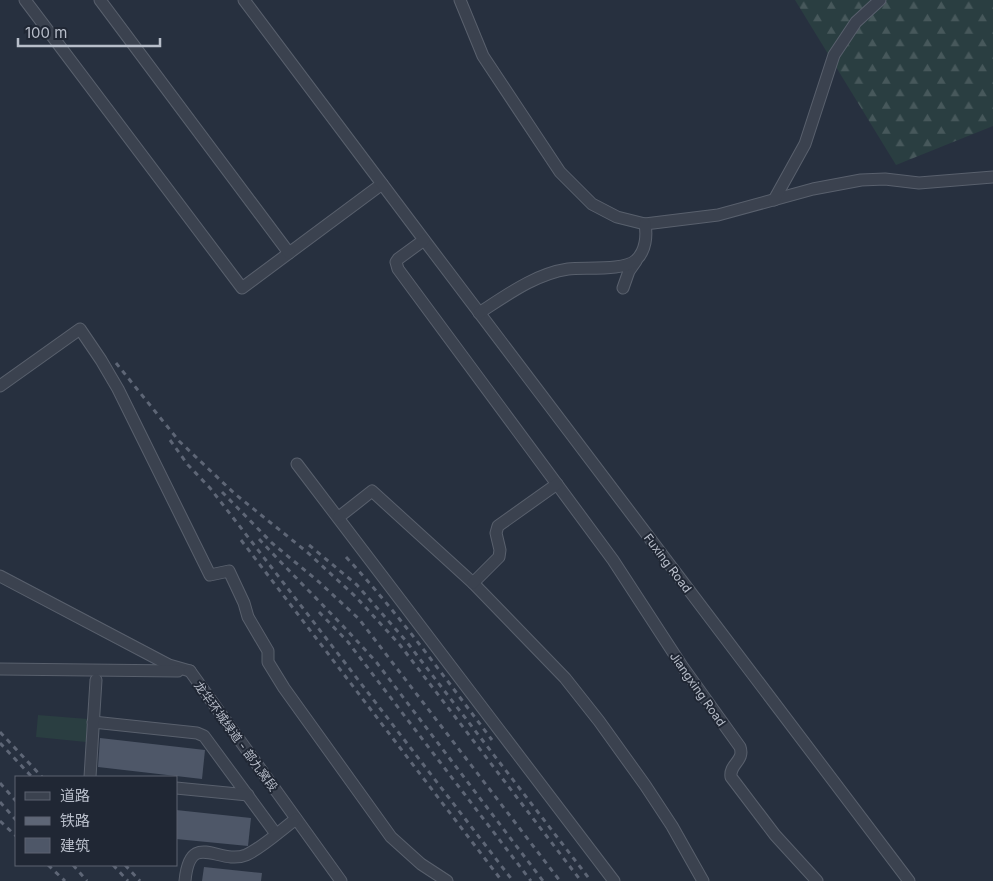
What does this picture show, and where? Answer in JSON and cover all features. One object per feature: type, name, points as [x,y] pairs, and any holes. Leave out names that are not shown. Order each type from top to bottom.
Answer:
[{"type":"street","points":[[26,0],[242,288],[382,184]]},
{"type":"street","points":[[100,0],[289,253]]},
{"type":"street","name":"Fuxing Road","points":[[244,0],[909,881]]},
{"type":"street","points":[[460,0],[483,56],[560,172],[592,204],[617,217],[645,224],[718,215],[812,189],[861,180],[885,179],[919,183],[993,177]]},
{"type":"street","points":[[774,200],[804,144],[834,55],[856,22],[880,0]]},
{"type":"street","points":[[623,288],[629,271],[644,247],[647,235],[645,224]]},
{"type":"street","points":[[426,243],[398,259],[396,262],[398,270],[559,488],[498,526],[496,532],[500,550],[499,557],[473,583]]},
{"type":"street","points":[[479,313],[532,280],[548,274],[568,269],[622,266],[636,261]]},
{"type":"street","points":[[0,386],[80,329],[118,389],[210,576],[230,571],[248,617],[268,651],[268,662],[284,688],[391,837],[421,864],[447,881]]},
{"type":"street","points":[[297,464],[614,881]]},
{"type":"street","name":"Jiangxing Road","points":[[559,488],[613,560],[687,673],[740,747],[742,753],[740,759],[730,772],[731,777],[775,835],[817,881]]},
{"type":"street","points":[[339,518],[372,491],[473,583],[565,678],[599,721],[672,826],[702,881]]},
{"type":"street","points":[[0,576],[170,665],[190,672]]},
{"type":"street","name":"龙华环城绿道 - 部九窝段","points":[[0,669],[190,672],[342,881]]},
{"type":"street","points":[[90,776],[96,680]]},
{"type":"street","points":[[93,722],[197,733],[204,736],[276,834]]},
{"type":"street","points":[[178,788],[248,795]]},
{"type":"street","points":[[185,881],[188,861],[193,856],[206,852],[244,856],[296,819]]},
{"type":"green space","points":[[795,0],[993,0],[993,126],[896,165]]},
{"type":"green space","points":[[38,715],[88,719],[86,742],[36,737]]},
{"type":"building","points":[[100,738],[205,750],[202,779],[98,767]]},
{"type":"building","points":[[178,810],[251,818],[248,846],[178,839]]},
{"type":"building","points":[[204,867],[262,873],[261,881],[202,881]]},
{"type":"railway","points":[[116,363],[179,441],[235,494],[307,552],[356,597],[400,645],[581,881]]},
{"type":"railway","points":[[170,440],[188,465],[210,488],[513,881]]},
{"type":"railway","points":[[222,492],[272,543],[319,582],[359,619],[560,881]]},
{"type":"railway","points":[[259,539],[377,663],[543,881]]},
{"type":"railway","points":[[241,540],[502,881]]},
{"type":"railway","points":[[309,545],[357,585],[406,641],[591,881]]},
{"type":"railway","points":[[346,557],[403,624],[492,740]]},
{"type":"railway","points":[[319,612],[348,642],[531,881]]},
{"type":"railway","points":[[0,732],[41,776]]},
{"type":"railway","points":[[0,743],[31,776]]},
{"type":"railway","points":[[0,783],[15,800]]},
{"type":"railway","points":[[0,802],[15,819]]},
{"type":"railway","points":[[0,821],[15,835]]},
{"type":"railway","points":[[49,866],[65,881]]},
{"type":"railway","points":[[74,866],[87,881]]},
{"type":"railway","points":[[114,866],[128,881]]},
{"type":"railway","points":[[126,866],[140,881]]}]
